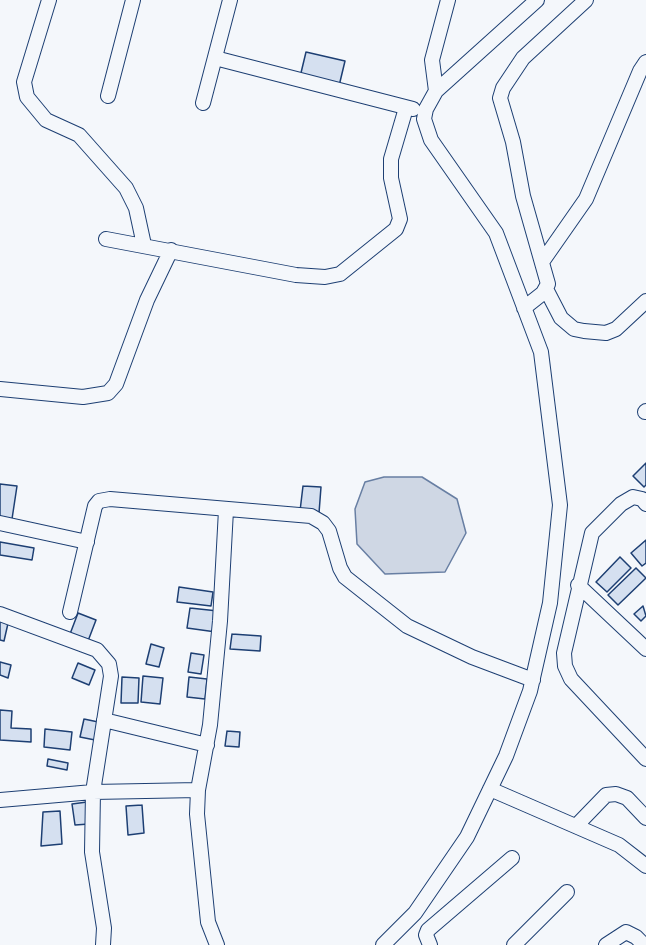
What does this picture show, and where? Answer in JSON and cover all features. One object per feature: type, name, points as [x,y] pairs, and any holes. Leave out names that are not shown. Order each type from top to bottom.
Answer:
[{"type":"street","points":[[49,0],[24,82],[27,97],[46,120],[79,135],[126,188],[136,208],[144,245]]},
{"type":"street","points":[[108,96],[133,0]]},
{"type":"street","points":[[203,103],[230,0]]},
{"type":"street","points":[[436,91],[431,66],[448,0]]},
{"type":"street","points":[[516,0],[526,11]]},
{"type":"street","points":[[384,945],[415,913],[460,847],[490,789],[506,756],[533,680],[550,603],[560,505],[541,352],[495,233],[431,140],[424,119],[426,109],[436,91],[537,0]]},
{"type":"street","points":[[524,308],[546,289],[548,284],[523,196],[513,142],[500,98],[503,88],[523,58],[586,0]]},
{"type":"street","points":[[215,58],[406,108],[426,109]]},
{"type":"street","points":[[542,262],[586,199],[640,71],[646,62]]},
{"type":"street","points":[[106,239],[296,275],[325,277],[340,274],[396,229],[400,219],[391,178],[391,159],[406,108]]},
{"type":"street","points":[[0,388],[83,397],[108,393],[116,384],[147,300],[171,250]]},
{"type":"street","points":[[546,289],[561,318],[574,329],[584,331],[606,333],[616,329],[646,301]]},
{"type":"street","points":[[646,504],[642,499],[633,497],[621,504],[592,533],[578,585],[564,653],[565,666],[571,679],[646,759]]},
{"type":"street","points":[[70,612],[95,506],[99,501],[110,499],[311,516],[329,531],[345,577],[407,626],[472,657],[533,680]]},
{"type":"street","points":[[217,945],[207,922],[197,814],[198,790],[207,745],[220,621],[226,510]]},
{"type":"street","points":[[0,523],[87,542]]},
{"type":"street","points":[[578,585],[646,649]]},
{"type":"street","points":[[0,614],[97,650],[104,657],[111,676],[93,792],[93,852],[104,928],[103,945]]},
{"type":"street","points":[[104,720],[207,745]]},
{"type":"street","points":[[490,789],[619,845],[646,866]]},
{"type":"street","points":[[0,800],[93,792],[198,790]]},
{"type":"street","points":[[576,826],[606,795],[616,794],[627,798],[646,818]]},
{"type":"street","points":[[430,945],[426,935],[428,930],[512,858]]},
{"type":"street","points":[[514,945],[567,892]]},
{"type":"street","points":[[606,945],[626,932],[636,937],[644,945]]},
{"type":"shaded area","points":[[384,477],[422,477],[457,499],[466,533],[445,572],[385,574],[357,544],[355,509],[365,482]]},
{"type":"building","points":[[306,52],[345,61],[339,86],[300,77]]},
{"type":"building","points":[[646,463],[646,485],[644,487],[633,476]]},
{"type":"building","points":[[0,484],[17,486],[12,519],[0,518]]},
{"type":"building","points":[[303,486],[321,487],[319,513],[300,511]]},
{"type":"building","points":[[646,540],[646,563],[642,566],[631,553]]},
{"type":"building","points":[[0,542],[34,548],[32,560],[0,555]]},
{"type":"building","points":[[620,557],[631,568],[607,592],[596,582]]},
{"type":"building","points":[[636,568],[646,578],[618,605],[608,595]]},
{"type":"building","points":[[179,587],[213,592],[211,606],[177,602]]},
{"type":"building","points":[[643,606],[646,616],[641,621],[634,614]]},
{"type":"building","points":[[190,608],[218,611],[216,632],[187,628]]},
{"type":"building","points":[[78,613],[96,620],[88,641],[70,634]]},
{"type":"building","points":[[0,617],[9,619],[4,641],[0,640]]},
{"type":"building","points":[[232,634],[261,636],[260,651],[230,649]]},
{"type":"building","points":[[151,644],[164,648],[159,667],[146,664]]},
{"type":"building","points":[[191,653],[204,655],[201,674],[188,672]]},
{"type":"building","points":[[0,662],[11,665],[8,678],[0,675]]},
{"type":"building","points":[[78,663],[95,670],[89,685],[72,678]]},
{"type":"building","points":[[143,676],[163,678],[160,704],[141,702]]},
{"type":"building","points":[[122,677],[139,678],[138,703],[121,703]]},
{"type":"building","points":[[189,677],[207,679],[205,699],[187,697]]},
{"type":"building","points":[[0,710],[12,711],[11,728],[31,729],[31,742],[0,740]]},
{"type":"building","points":[[84,719],[103,723],[100,741],[80,737]]},
{"type":"building","points":[[45,729],[72,732],[70,750],[44,747]]},
{"type":"building","points":[[227,731],[240,732],[239,747],[225,746]]},
{"type":"building","points":[[48,759],[68,763],[67,770],[47,766]]},
{"type":"building","points":[[87,802],[89,824],[75,825],[72,804]]},
{"type":"building","points":[[142,805],[144,833],[128,835],[126,806]]},
{"type":"building","points":[[60,811],[62,844],[41,846],[43,812]]}]
